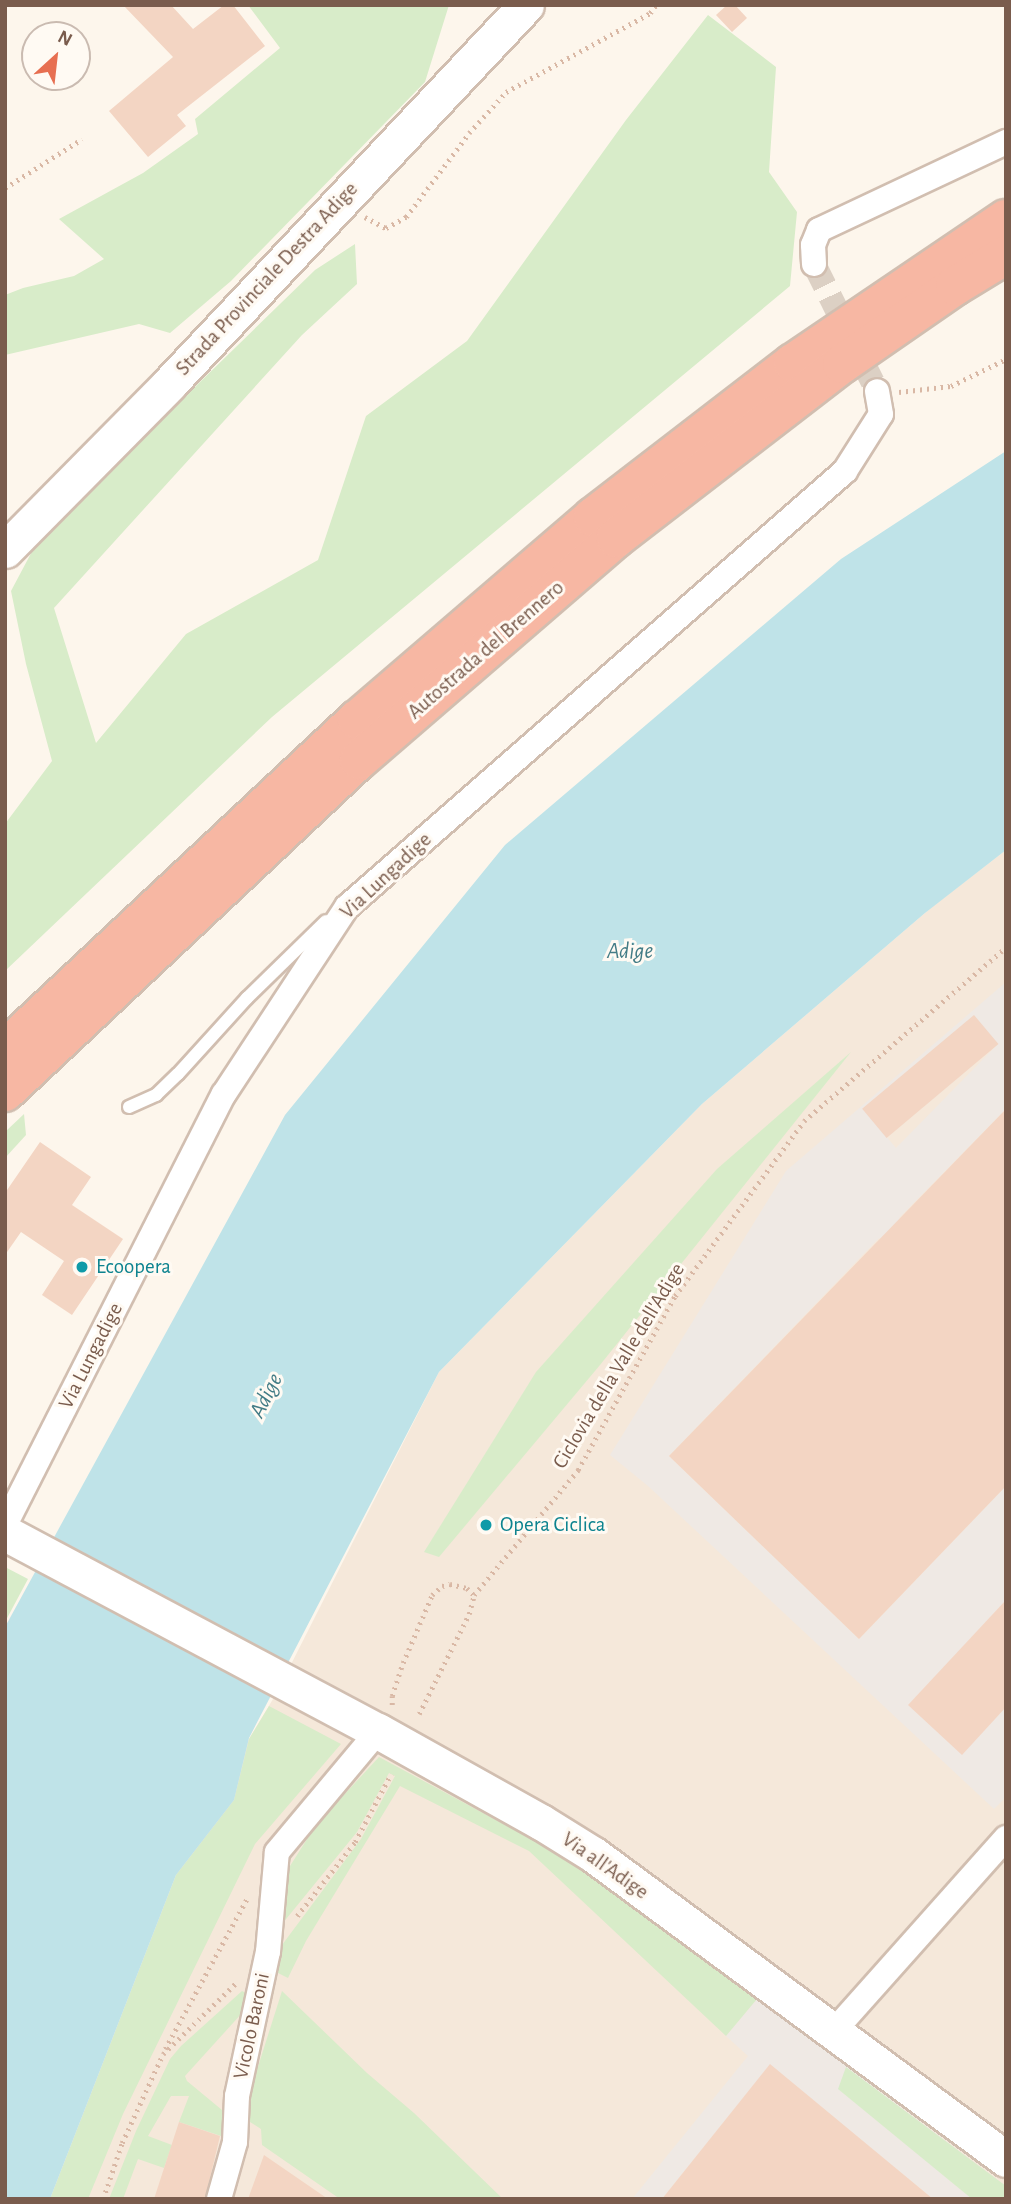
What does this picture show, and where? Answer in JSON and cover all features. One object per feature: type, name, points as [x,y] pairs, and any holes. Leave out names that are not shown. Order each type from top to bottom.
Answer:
[{"type":"highway","name":"Autostrada del Brennero","points":[[5,1049],[357,720],[593,517],[793,363],[1006,219]]},
{"type":"highway","name":"Autostrada del Brennero","points":[[5,1092],[359,760],[616,538],[842,365],[956,286],[1006,255]]},
{"type":"street","name":"Strada Provinciale Destra Adige","points":[[5,550],[168,385],[526,5]]},
{"type":"street","points":[[814,264],[813,244],[820,230],[1006,142]]},
{"type":"street","name":"Via Lungadige","points":[[7,1524],[224,1094],[347,907],[845,471],[879,402]]},
{"type":"street","name":"Via all'Adige","points":[[7,1524],[541,1822],[594,1855],[1006,2159]]},
{"type":"street","name":"Vicolo Baroni","points":[[219,2199],[235,2142],[237,2096],[268,1952],[276,1852],[370,1726]]},
{"type":"street","points":[[833,2032],[1006,1838]]},
{"type":"lane","points":[[130,1107],[156,1095],[334,913],[347,907]]},
{"type":"path","points":[[344,198],[368,220],[386,228],[406,217],[469,133],[506,92],[650,13],[656,5]]},
{"type":"path","points":[[5,188],[82,139]]},
{"type":"path","points":[[879,402],[897,393],[951,386],[1006,359]]},
{"type":"path","name":"Ciclovia della Valle dell'Adige","points":[[419,1714],[469,1614],[474,1595],[578,1470],[676,1296],[804,1121],[1006,947]]},
{"type":"path","points":[[163,2054],[251,1892]]},
{"type":"shaded area","points":[[1006,850],[1006,2199],[50,2199],[176,1875],[276,1694],[439,1372],[702,1104],[932,907]]},
{"type":"shaded area","points":[[1006,982],[1006,1109],[899,1218],[1006,1322],[1006,1359],[879,1238],[669,1456],[859,1639],[1006,1486],[1006,1600],[909,1705],[962,1754],[1006,1707],[1006,1797],[994,1809],[648,1486],[610,1455],[786,1171]],"holes":[[[974,1016],[998,1044],[896,1148],[870,1117]]]},
{"type":"shaded area","points":[[757,1999],[1006,2186],[1006,2199],[933,2199],[770,2065],[662,2199],[632,2199],[748,2056],[726,2036]]},
{"type":"green space","points":[[248,5],[449,5],[425,82],[231,281],[170,333],[139,324],[5,355],[5,295],[74,276],[104,259],[59,219],[143,173],[198,134],[195,119],[280,48]]},
{"type":"green space","points":[[708,15],[776,67],[769,172],[797,212],[790,286],[272,717],[5,971],[5,824],[52,761],[26,664],[11,591],[46,525],[165,416],[315,270],[355,244],[357,284],[302,335],[54,608],[96,743],[186,634],[318,560],[366,416],[467,341],[626,120]]},
{"type":"green space","points":[[851,1052],[600,1365],[439,1557],[424,1552],[536,1372],[717,1169]]},
{"type":"green space","points":[[24,1114],[26,1135],[5,1158],[5,1132]]},
{"type":"green space","points":[[5,1567],[28,1579],[5,1622]]},
{"type":"green space","points":[[269,1706],[341,1744],[255,1844],[123,2114],[88,2199],[50,2199],[176,1875],[234,1800],[249,1739]]},
{"type":"green space","points":[[379,1757],[567,1858],[757,1999],[726,2036],[529,1851],[400,1786],[306,1941],[288,1978],[276,1972],[276,1953],[361,1839],[395,1776],[389,1773],[357,1832],[278,1929],[290,1866],[316,1825]]},
{"type":"green space","points":[[242,1991],[246,1993],[243,2012],[185,2076],[187,2081],[222,2110],[230,2139],[179,2122],[189,2096],[171,2096],[148,2136],[172,2145],[164,2168],[138,2159],[123,2199],[109,2199],[136,2131],[170,2059]]},
{"type":"green space","points":[[282,1991],[503,2199],[340,2199],[262,2145],[261,2129],[242,2117]]},
{"type":"green space","points":[[846,2067],[1006,2186],[1006,2199],[972,2199],[838,2089]]},
{"type":"water","name":"Adige","points":[[1006,451],[1006,850],[925,913],[702,1104],[439,1372],[249,1738],[234,1800],[176,1875],[50,2199],[5,2199],[5,1627],[285,1115],[505,845],[841,559]]},
{"type":"building","points":[[123,5],[171,5],[193,29],[224,5],[233,5],[265,46],[177,115],[186,126],[148,157],[109,111],[173,57]]},
{"type":"building","points":[[727,5],[735,5],[747,18],[732,32],[716,15]]},
{"type":"building","points":[[974,1015],[998,1044],[887,1138],[862,1109]]},
{"type":"building","points":[[1006,1109],[1006,1486],[859,1639],[669,1456]]},
{"type":"building","points":[[40,1142],[91,1177],[72,1205],[123,1239],[72,1315],[42,1295],[64,1261],[21,1232],[5,1255],[5,1193]]},
{"type":"building","points":[[1006,1600],[1006,1707],[962,1755],[908,1705]]},
{"type":"building","points":[[770,2064],[933,2199],[662,2199]]},
{"type":"building","points":[[179,2122],[220,2136],[205,2199],[154,2199]]},
{"type":"building","points":[[264,2155],[328,2199],[248,2199]]},
{"type":"tunnel","points":[[814,264],[877,391]]},
{"type":"place","name":"Ecoopera","points":[[82,1267]]},
{"type":"place","name":"Opera Ciclica","points":[[486,1525]]}]
